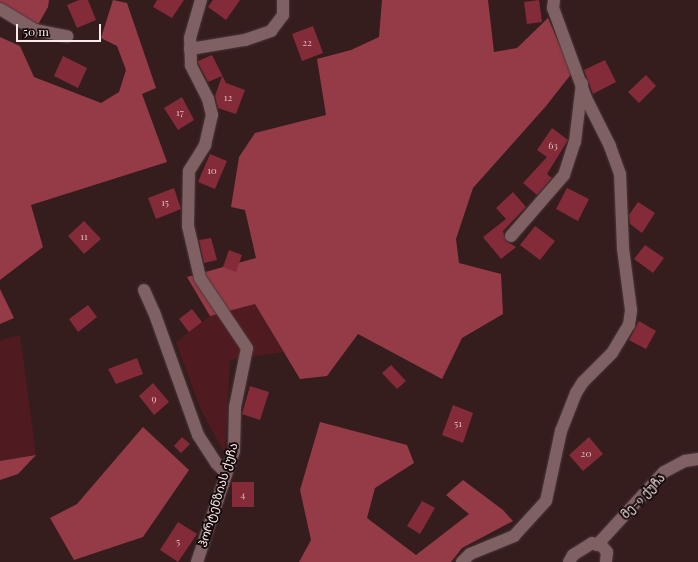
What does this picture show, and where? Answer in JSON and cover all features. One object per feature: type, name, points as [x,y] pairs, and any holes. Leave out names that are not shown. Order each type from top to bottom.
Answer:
[{"type":"street","name":"ჰორტენზიას ქუჩა","points":[[197,562],[234,451],[235,407],[247,348],[200,278],[188,226],[189,171],[205,145],[212,115],[208,99],[191,65],[190,38],[201,0]]},
{"type":"street","points":[[190,49],[245,40],[271,31],[283,15],[283,0]]},
{"type":"street","points":[[462,562],[470,554],[514,536],[546,501],[561,431],[576,393],[583,382],[612,353],[629,325],[631,310],[623,248],[620,174],[610,146],[586,98],[582,81],[553,8],[554,0]]},
{"type":"street","points":[[0,9],[34,30],[67,36]]},
{"type":"street","points":[[511,236],[564,175],[575,142],[582,81]]},
{"type":"street","points":[[144,290],[154,312],[198,435],[216,463],[226,473]]},
{"type":"street","name":"მე-9 ქუჩა","points":[[597,545],[664,472],[685,461],[698,459]]},
{"type":"street","points":[[569,562],[573,555],[592,543],[602,546],[606,552],[606,562]]},
{"type":"shaded area","points":[[0,0],[49,0],[48,7],[35,30],[0,9]]},
{"type":"shaded area","points":[[113,0],[127,3],[156,88],[142,94],[167,162],[31,205],[43,247],[0,280],[0,37],[20,46],[34,77],[101,103],[119,92],[126,70],[117,46],[101,38]]},
{"type":"shaded area","points":[[382,0],[488,0],[494,52],[517,48],[548,18],[572,73],[546,106],[473,188],[456,239],[459,263],[501,274],[503,314],[462,338],[442,379],[358,334],[327,376],[300,379],[255,304],[210,316],[187,277],[256,258],[245,210],[231,207],[239,157],[255,133],[326,115],[317,59],[351,50],[379,37]]},
{"type":"shaded area","points":[[0,289],[14,318],[0,324]]},
{"type":"shaded area","points":[[255,304],[283,352],[230,360],[225,454],[201,410],[176,342],[210,316]]},
{"type":"shaded area","points":[[20,335],[36,455],[0,461],[0,340]]},
{"type":"shaded area","points":[[320,422],[407,445],[414,463],[375,488],[367,518],[416,555],[469,514],[446,495],[463,480],[503,510],[513,521],[462,548],[451,562],[299,562],[311,540],[300,490]]},
{"type":"shaded area","points":[[143,427],[189,470],[143,537],[74,560],[50,518],[77,504]]},
{"type":"shaded area","points":[[36,455],[18,474],[0,480],[0,461]]},
{"type":"building","points":[[79,0],[88,0],[96,20],[77,28],[67,5]]},
{"type":"building","points":[[157,0],[184,0],[172,18],[153,7]]},
{"type":"building","points":[[213,0],[240,0],[226,20],[208,7]]},
{"type":"building","points":[[539,0],[542,22],[527,24],[524,2]]},
{"type":"building","points":[[313,26],[323,53],[302,61],[292,34]]},
{"type":"building","points":[[212,55],[226,83],[245,90],[236,114],[218,108],[215,96],[222,76],[208,82],[198,63],[198,61]]},
{"type":"building","points":[[63,56],[87,68],[78,88],[54,76]]},
{"type":"building","points":[[605,60],[616,82],[593,94],[584,70]]},
{"type":"building","points":[[646,75],[656,86],[639,103],[628,92]]},
{"type":"building","points":[[182,97],[194,120],[178,130],[164,108]]},
{"type":"building","points":[[552,128],[568,140],[547,174],[552,178],[537,195],[523,183],[547,157],[537,150]]},
{"type":"building","points":[[210,154],[227,161],[215,189],[198,182]]},
{"type":"building","points":[[174,188],[181,209],[156,219],[148,198]]},
{"type":"building","points":[[567,188],[589,199],[578,221],[556,209]]},
{"type":"building","points":[[513,192],[526,207],[503,231],[506,241],[516,247],[501,259],[483,237],[506,219],[496,208]]},
{"type":"building","points":[[638,202],[655,213],[642,233],[630,224],[629,215]]},
{"type":"building","points":[[84,221],[101,239],[84,254],[68,236]]},
{"type":"building","points":[[535,226],[555,241],[540,260],[520,245]]},
{"type":"building","points":[[211,238],[217,260],[204,263],[199,240]]},
{"type":"building","points":[[645,245],[664,258],[653,273],[634,259]]},
{"type":"building","points":[[229,250],[242,255],[236,272],[223,267]]},
{"type":"building","points":[[88,305],[97,317],[78,332],[69,319]]},
{"type":"building","points":[[192,309],[202,322],[189,332],[179,319]]},
{"type":"building","points":[[639,321],[656,331],[646,349],[629,340]]},
{"type":"building","points":[[137,358],[143,374],[116,384],[108,369]]},
{"type":"building","points":[[391,365],[406,381],[397,389],[382,373]]},
{"type":"building","points":[[153,383],[169,402],[154,415],[139,396]]},
{"type":"building","points":[[250,386],[269,392],[260,420],[242,414]]},
{"type":"building","points":[[453,405],[473,413],[463,443],[442,435]]},
{"type":"building","points":[[182,437],[190,444],[181,453],[174,446]]},
{"type":"building","points":[[589,437],[603,454],[583,471],[569,455]]},
{"type":"building","points":[[232,482],[254,482],[254,507],[232,507]]},
{"type":"building","points":[[422,501],[435,508],[420,534],[407,526]]},
{"type":"building","points":[[178,522],[197,534],[178,562],[160,550]]}]
